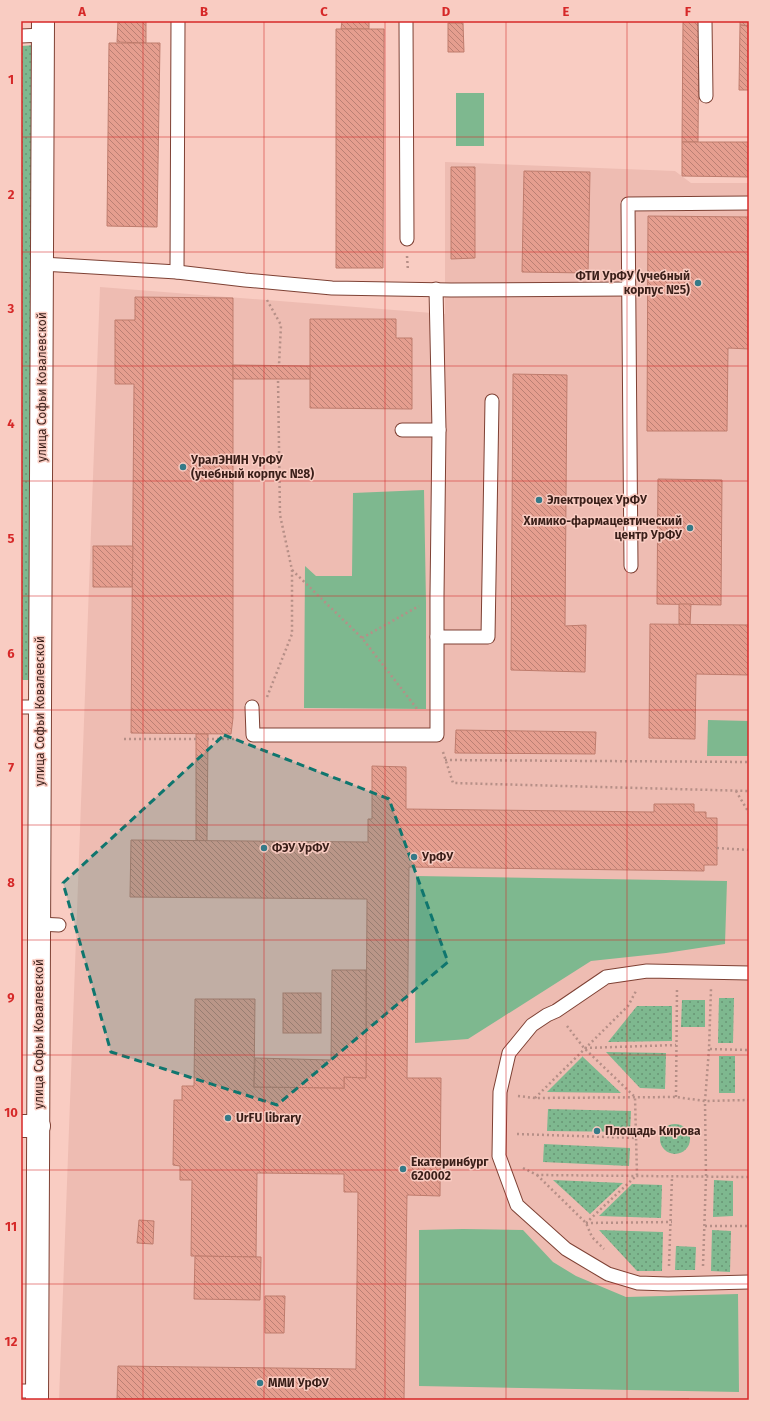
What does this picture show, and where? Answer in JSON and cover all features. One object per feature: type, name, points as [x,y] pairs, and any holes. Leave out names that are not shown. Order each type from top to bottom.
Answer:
[{"type":"street","name":"улица Софьи Ковалевской","points":[[32,1394],[30,1126],[49,925],[31,707],[42,264],[43,28]]},
{"type":"lane","points":[[177,272],[178,21]]},
{"type":"lane","points":[[406,21],[407,239]]},
{"type":"lane","points":[[705,21],[706,96]]},
{"type":"lane","points":[[21,36],[43,28]]},
{"type":"lane","points":[[631,566],[628,204],[749,203]]},
{"type":"lane","points":[[42,264],[177,272],[332,288],[628,289]]},
{"type":"lane","points":[[252,708],[252,735],[437,735],[439,430],[436,289]]},
{"type":"lane","points":[[437,636],[488,637],[492,401]]},
{"type":"lane","points":[[402,430],[439,430]]},
{"type":"lane","points":[[749,973],[647,971],[606,977],[556,1011],[546,1015],[532,1025],[509,1053],[500,1092],[499,1156],[517,1205],[566,1249],[608,1274],[638,1283],[702,1284],[749,1282]]},
{"type":"path","points":[[407,239],[408,289]]},
{"type":"path","points":[[256,281],[281,325],[279,365]]},
{"type":"path","points":[[266,699],[292,634],[292,570],[280,515],[278,379]]},
{"type":"path","points":[[582,498],[630,497]]},
{"type":"path","points":[[292,570],[362,638],[437,735],[453,783],[749,791]]},
{"type":"path","points":[[362,638],[437,596]]},
{"type":"path","points":[[208,739],[243,739],[252,735]]},
{"type":"path","points":[[124,739],[196,739]]},
{"type":"path","points":[[445,760],[749,762]]},
{"type":"path","points":[[736,791],[749,813]]},
{"type":"path","points":[[717,848],[749,850]]},
{"type":"path","points":[[535,1098],[628,1006],[647,971]]},
{"type":"path","points":[[676,1097],[678,972]]},
{"type":"path","points":[[702,1284],[706,1177],[705,1101],[712,973]]},
{"type":"path","points":[[556,1011],[584,1048],[635,1097],[637,1175],[586,1224]]},
{"type":"path","points":[[584,1048],[676,1045]]},
{"type":"path","points":[[709,1049],[749,1050]]},
{"type":"path","points":[[500,1092],[535,1098],[676,1097],[705,1101],[749,1100]]},
{"type":"path","points":[[500,1133],[636,1138]]},
{"type":"path","points":[[499,1156],[537,1175],[586,1224],[592,1237],[607,1252]]},
{"type":"path","points":[[537,1175],[749,1177]]},
{"type":"path","points":[[668,1284],[672,1222],[672,1176]]},
{"type":"path","points":[[586,1224],[672,1222]]},
{"type":"path","points":[[705,1226],[749,1226]]},
{"type":"highlighted area","points":[[224,735],[389,799],[448,962],[277,1105],[111,1052],[63,883]]},
{"type":"shaded area","name":"УрФУ","points":[[445,162],[675,171],[691,183],[749,183],[749,1400],[59,1400],[100,287],[445,314]]},
{"type":"green space","points":[[35,45],[32,680],[21,680],[21,46]]},
{"type":"green space","points":[[456,93],[484,93],[484,146],[456,146]]},
{"type":"green space","points":[[424,490],[426,709],[304,708],[305,566],[316,576],[352,576],[353,493]]},
{"type":"green space","points":[[708,720],[749,721],[749,756],[707,756]]},
{"type":"green space","points":[[416,876],[727,881],[725,944],[666,953],[591,961],[468,1039],[415,1043]]},
{"type":"green space","points":[[719,998],[734,998],[733,1043],[718,1043]]},
{"type":"green space","points":[[682,1000],[705,1000],[705,1027],[681,1027]]},
{"type":"green space","points":[[637,1006],[672,1006],[672,1041],[608,1042]]},
{"type":"green space","points":[[606,1052],[666,1053],[665,1089],[640,1088]]},
{"type":"green space","points":[[719,1056],[735,1056],[735,1093],[719,1093]]},
{"type":"green space","points":[[583,1057],[621,1093],[547,1092]]},
{"type":"green space","points":[[548,1109],[631,1111],[630,1132],[547,1131]]},
{"type":"green space","points":[[675,1124],[686,1128],[690,1139],[686,1150],[675,1154],[664,1150],[660,1139],[664,1128]]},
{"type":"green space","points":[[544,1144],[630,1148],[629,1166],[543,1162]]},
{"type":"green space","points":[[553,1180],[623,1183],[590,1214]]},
{"type":"green space","points":[[714,1180],[733,1181],[733,1216],[713,1217]]},
{"type":"green space","points":[[632,1184],[662,1185],[661,1218],[599,1216]]},
{"type":"green space","points":[[419,1230],[523,1230],[553,1262],[576,1276],[626,1297],[738,1294],[739,1392],[419,1386]]},
{"type":"green space","points":[[599,1230],[663,1232],[662,1271],[637,1271]]},
{"type":"green space","points":[[712,1230],[731,1231],[730,1272],[711,1271]]},
{"type":"green space","points":[[676,1246],[696,1247],[695,1270],[675,1270]]},
{"type":"building","points":[[118,21],[146,21],[146,43],[117,42]]},
{"type":"building","points":[[342,21],[369,21],[369,29],[341,29]]},
{"type":"building","points":[[683,21],[699,21],[698,142],[682,142]]},
{"type":"building","points":[[740,21],[749,21],[749,26],[740,25]]},
{"type":"building","points":[[448,23],[463,23],[464,52],[448,52]]},
{"type":"building","points":[[740,25],[749,26],[749,90],[739,90]]},
{"type":"building","points":[[336,29],[384,29],[383,268],[336,268]]},
{"type":"building","points":[[109,43],[160,43],[157,227],[107,226]]},
{"type":"building","points":[[682,142],[749,142],[749,177],[682,176]]},
{"type":"building","points":[[451,167],[475,167],[475,258],[451,259]]},
{"type":"building","points":[[524,171],[590,172],[588,273],[522,272]]},
{"type":"building","name":"ФТИ УрФУ (учебный корпус №5)","points":[[648,216],[749,217],[749,349],[728,348],[727,431],[647,431]]},
{"type":"building","name":"УралЭНИН УрФУ (учебный корпус №8)","points":[[135,297],[233,298],[233,718],[231,734],[131,733],[134,384],[115,384],[115,320],[135,320]]},
{"type":"building","points":[[310,319],[396,319],[396,338],[412,338],[412,409],[310,408]]},
{"type":"building","points":[[233,365],[310,366],[310,379],[233,379]]},
{"type":"building","name":"Электроцех УрФУ","points":[[513,374],[567,375],[565,626],[586,625],[585,672],[511,670]]},
{"type":"building","name":"Химико-фармацевтический центр УрФУ","points":[[658,479],[722,480],[721,605],[657,604]]},
{"type":"building","points":[[93,546],[133,546],[132,587],[93,587]]},
{"type":"building","points":[[679,604],[691,604],[690,625],[679,624]]},
{"type":"building","points":[[650,624],[749,625],[749,675],[696,674],[695,739],[649,738]]},
{"type":"building","points":[[456,730],[596,732],[595,754],[455,753]]},
{"type":"building","points":[[196,734],[208,734],[207,841],[196,841]]},
{"type":"building","points":[[372,766],[406,767],[406,809],[654,812],[654,804],[694,804],[694,812],[706,812],[706,818],[717,818],[717,865],[704,865],[704,871],[409,867],[407,1078],[441,1078],[440,1196],[407,1195],[404,1400],[117,1400],[118,1366],[356,1369],[358,1192],[344,1192],[344,1174],[257,1173],[256,1257],[191,1256],[192,1180],[180,1180],[180,1166],[173,1165],[174,1100],[182,1100],[182,1086],[194,1086],[195,999],[255,999],[254,1087],[344,1088],[344,1077],[366,1078],[367,899],[130,897],[131,840],[368,842],[368,819],[372,819]]},
{"type":"building","points":[[332,970],[366,970],[366,1078],[344,1077],[344,1088],[254,1087],[255,1058],[331,1060]]},
{"type":"building","points":[[283,993],[321,993],[321,1033],[283,1033]]},
{"type":"building","points":[[139,1220],[154,1221],[153,1244],[137,1243]]},
{"type":"building","points":[[195,1256],[261,1257],[260,1300],[194,1299]]},
{"type":"building","points":[[265,1296],[285,1296],[284,1333],[265,1333]]},
{"type":"building","points":[[650,1399],[689,1399],[649,1400]]},
{"type":"place","name":"ФТИ УрФУ (учебный корпус №5)","points":[[698,283]]},
{"type":"place","name":"УралЭНИН УрФУ (учебный корпус №8)","points":[[183,467]]},
{"type":"place","name":"Электроцех УрФУ","points":[[539,500]]},
{"type":"place","name":"Химико-фармацевтический центр УрФУ","points":[[690,528]]},
{"type":"place","name":"ФЭУ УрФУ","points":[[264,848]]},
{"type":"place","name":"УрФУ","points":[[414,857]]},
{"type":"place","name":"UrFU library","points":[[228,1118]]},
{"type":"place","name":"Площадь Кирова","points":[[597,1131]]},
{"type":"place","name":"Екатеринбург 620002","points":[[403,1169]]},
{"type":"place","name":"ММИ УрФУ","points":[[260,1383]]}]
